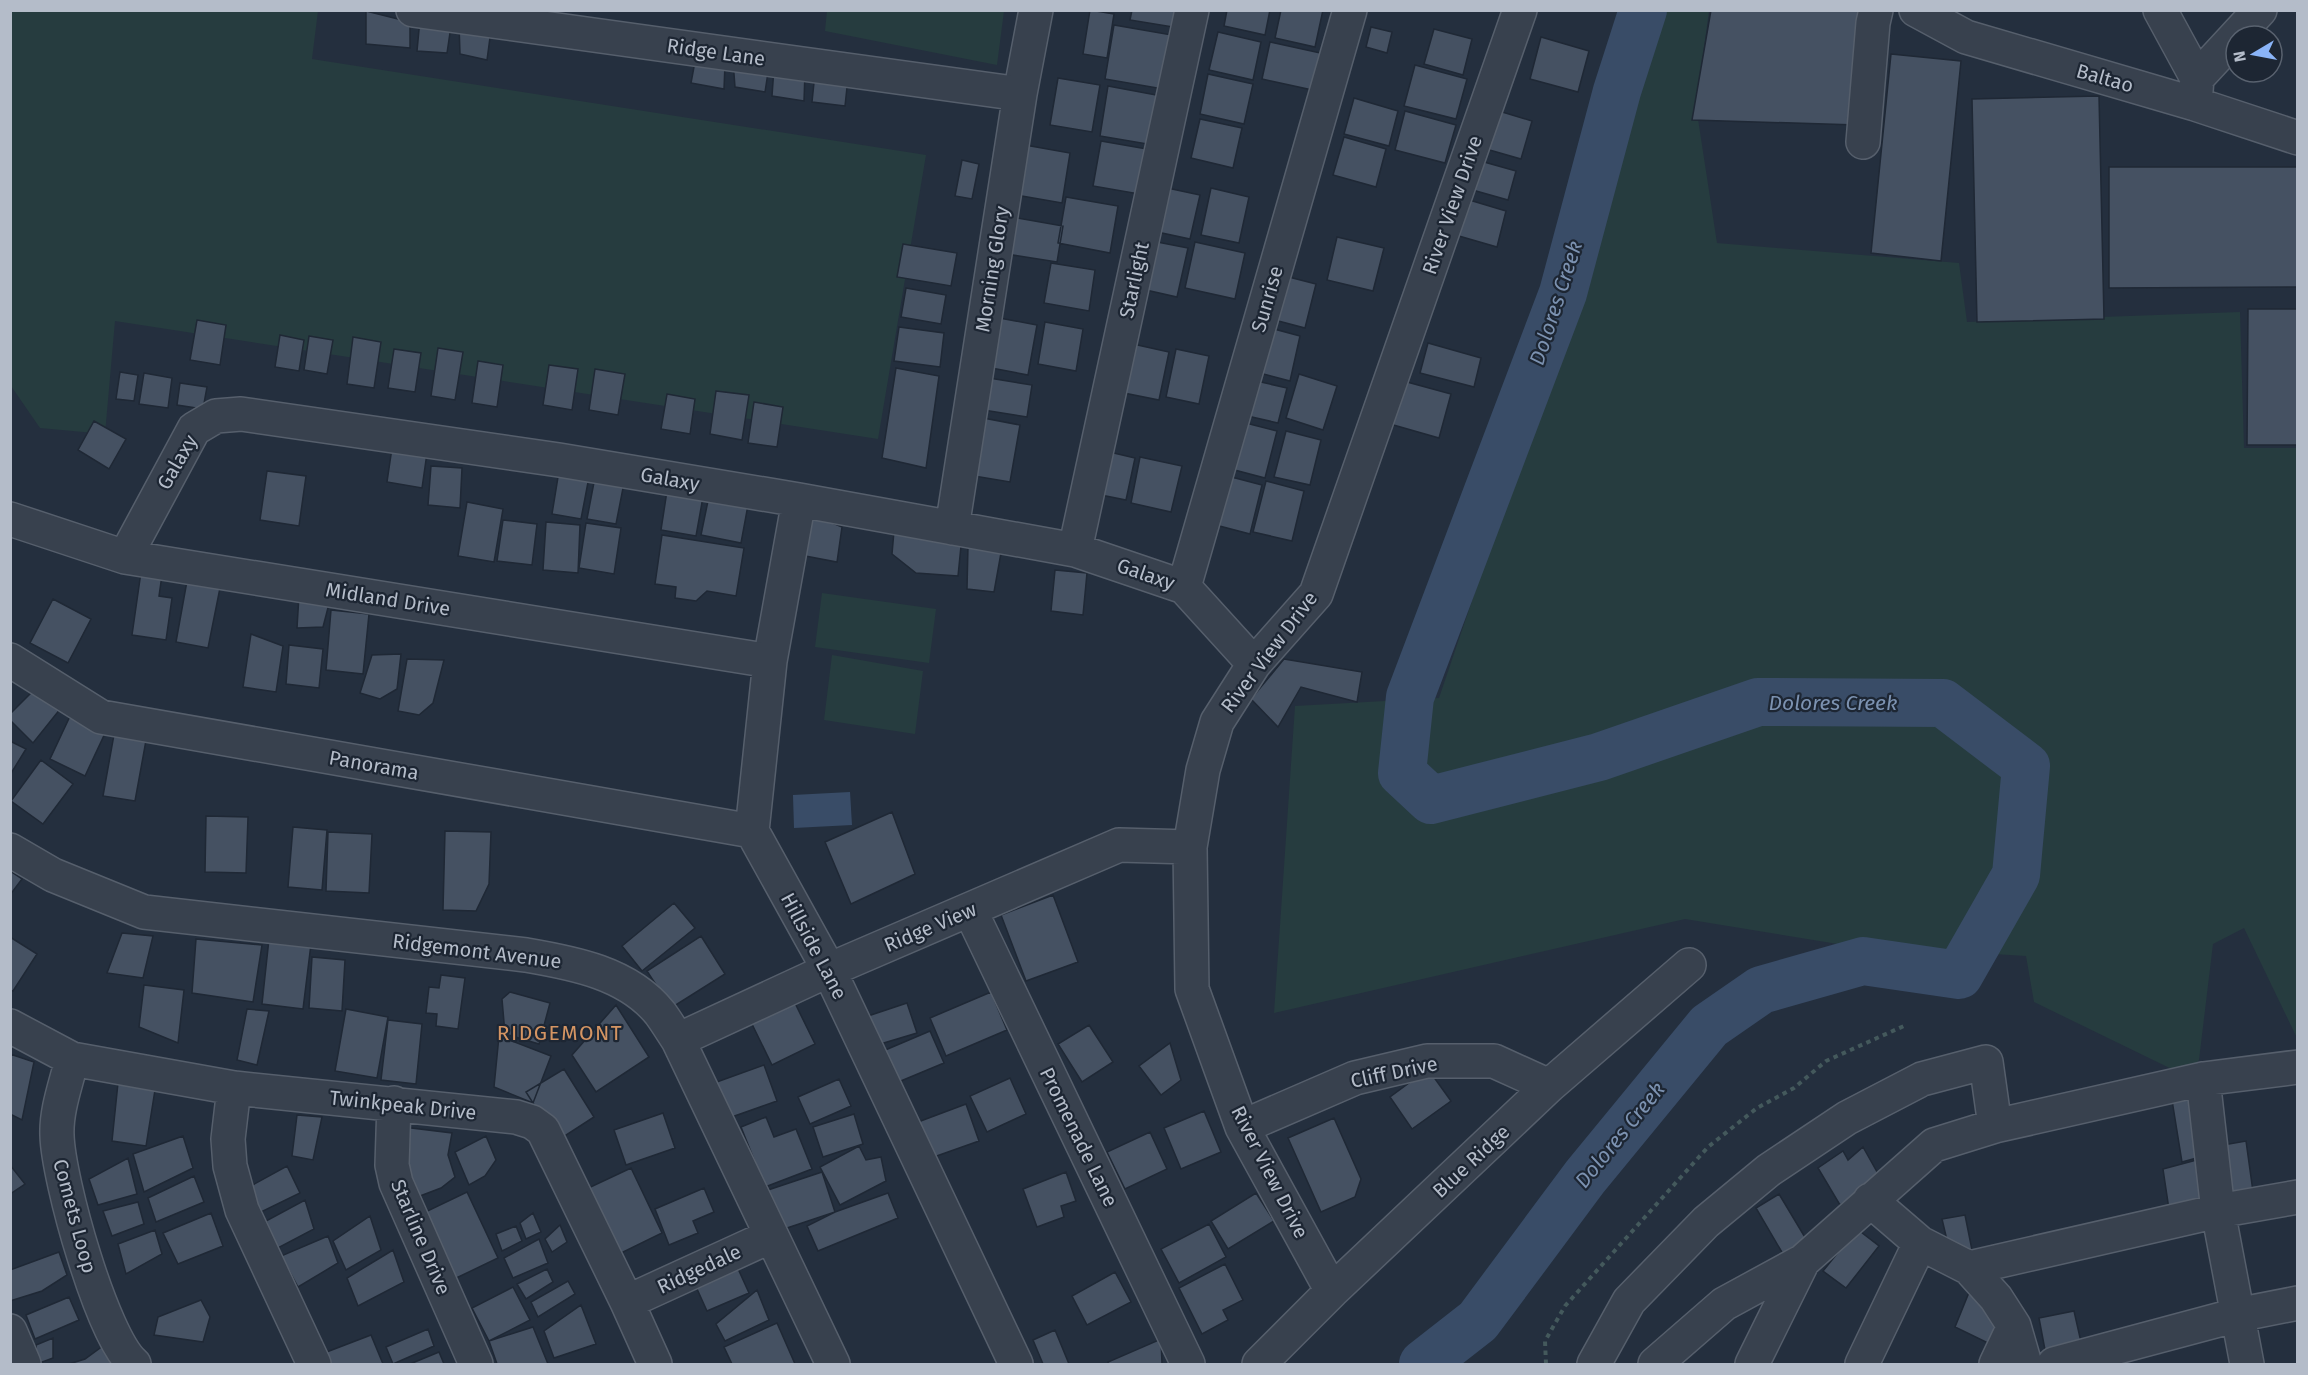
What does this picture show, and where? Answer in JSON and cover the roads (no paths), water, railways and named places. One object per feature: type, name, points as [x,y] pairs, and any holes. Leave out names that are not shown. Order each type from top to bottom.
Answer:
[{"type":"street","name":"Ridge Lane","points":[[412,10],[1020,94]]},
{"type":"street","name":"Morning Glory","points":[[951,528],[1020,94],[1036,10]]},
{"type":"street","name":"Starlight","points":[[1075,550],[1192,10]]},
{"type":"street","name":"Sunrise","points":[[1184,587],[1350,10]]},
{"type":"street","name":"River View Drive","points":[[1332,1291],[1242,1127],[1192,989],[1190,847],[1203,770],[1217,722],[1254,664],[1316,594],[1520,10]]},
{"type":"street","points":[[1863,142],[1873,22],[1876,10]]},
{"type":"street","name":"Baltao","points":[[1916,10],[1966,37],[2196,91],[2298,138]]},
{"type":"street","points":[[2160,10],[2196,91]]},
{"type":"street","points":[[2247,24],[2260,10]]},
{"type":"street","points":[[2196,91],[2224,52]]},
{"type":"street","name":"Galaxy","points":[[125,557],[194,429],[216,416],[241,414],[560,460],[1075,550],[1184,587],[1254,664]]},
{"type":"street","points":[[752,831],[770,661],[799,500]]},
{"type":"street","name":"Midland Drive","points":[[10,519],[125,557],[770,661]]},
{"type":"street","name":"Panorama","points":[[10,660],[101,717],[752,831]]},
{"type":"street","name":"Hillside Lane","points":[[752,831],[829,970],[1016,1365]]},
{"type":"street","name":"Ridge View","points":[[678,1040],[829,970],[1119,845],[1190,847]]},
{"type":"street","name":"Ridgemont Avenue","points":[[10,850],[53,875],[144,912],[526,955],[570,963],[606,974],[636,991],[659,1011],[678,1040],[833,1365]]},
{"type":"street","name":"Promenade Lane","points":[[970,910],[1188,1365]]},
{"type":"street","name":"Blue Ridge","points":[[1259,1365],[1332,1291],[1549,1086],[1689,965]]},
{"type":"street","name":"Twinkpeak Drive","points":[[10,1026],[72,1059],[234,1088],[394,1103],[516,1117],[531,1122],[543,1130],[627,1302],[655,1365]]},
{"type":"street","name":"Comets Loop","points":[[72,1059],[58,1116],[57,1153],[65,1189],[103,1313],[115,1338],[134,1365]]},
{"type":"street","name":"Cliff Drive","points":[[1242,1127],[1355,1078],[1426,1061],[1494,1061],[1549,1086]]},
{"type":"street","points":[[1594,1365],[1629,1301],[1706,1222],[1769,1170],[1847,1118],[1922,1079],[1986,1062],[1995,1126]]},
{"type":"street","points":[[1655,1365],[1724,1304],[1803,1261],[1934,1145],[1995,1126],[2203,1079],[2298,1067]]},
{"type":"street","points":[[2203,1079],[2218,1210],[2247,1365]]},
{"type":"street","points":[[234,1088],[228,1139],[235,1189],[242,1210],[314,1365]]},
{"type":"street","name":"Starline Drive","points":[[394,1103],[392,1165],[396,1183],[476,1365]]},
{"type":"street","points":[[1970,1268],[2218,1210],[2298,1197]]},
{"type":"street","points":[[1870,1200],[1920,1243],[1970,1268],[1996,1298],[2014,1326],[2025,1365]]},
{"type":"street","name":"Ridgedale","points":[[627,1302],[771,1236]]},
{"type":"street","points":[[1862,1365],[1920,1243]]},
{"type":"street","points":[[1752,1365],[1803,1261]]},
{"type":"street","points":[[2054,1365],[2237,1315],[2298,1303]]},
{"type":"street","points":[[1996,1365],[2014,1326]]},
{"type":"street","points":[[10,1331],[24,1365]]},
{"type":"water","points":[[850,792],[852,825],[794,828],[793,795]]},
{"type":"waterway","name":"Dolores Creek","points":[[1423,1364],[1478,1321],[1585,1177],[1709,1026],[1761,990],[1863,961],[1959,975],[2016,875],[2026,766],[1943,703],[1758,702],[1599,757],[1431,800],[1402,773],[1410,697],[1563,293],[1617,91],[1643,10]]},
{"type":"district","name":"RIDGEMONT","points":[[560,1033]]}]
